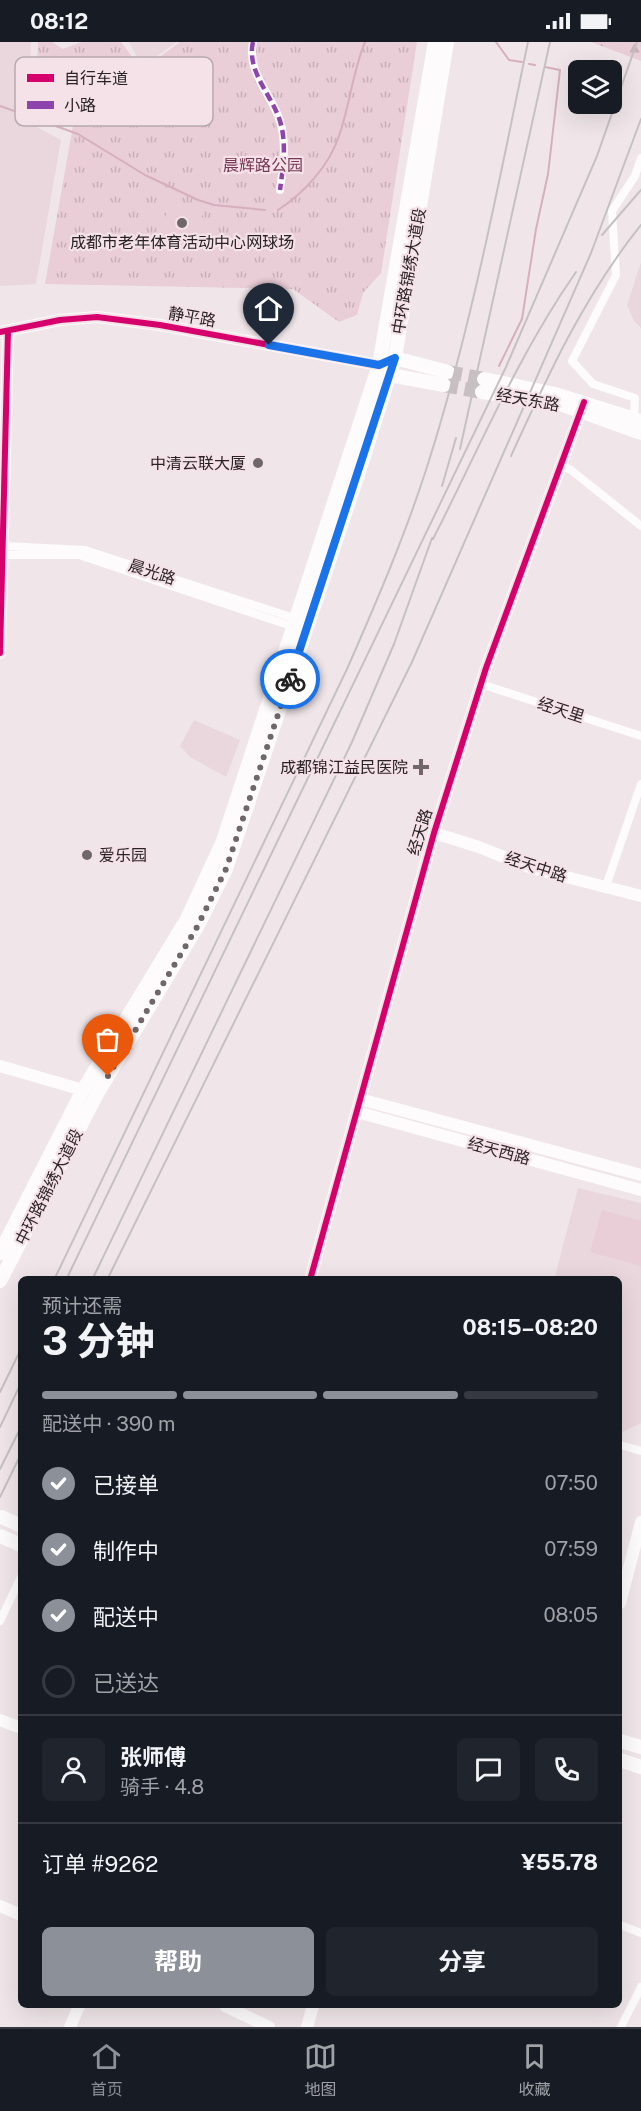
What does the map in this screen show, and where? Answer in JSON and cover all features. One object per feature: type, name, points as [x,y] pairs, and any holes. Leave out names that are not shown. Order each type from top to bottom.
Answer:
[{"type":"main road","name":"中环路锦绣大道段","points":[[0,1281],[97,1094],[197,927],[226,869],[384,370],[435,42]]},
{"type":"main road","name":"中环路锦绣大道段","points":[[395,358],[447,42]]},
{"type":"main road","points":[[395,358],[446,378],[384,370],[395,358]]},
{"type":"main road","name":"中环路锦绣大道段","points":[[0,1252],[83,1090],[109,1044],[157,970],[210,872],[223,840],[384,370]]},
{"type":"main road","name":"经天东路","points":[[483,385],[638,420]]},
{"type":"main road","name":"经天东路","points":[[582,406],[641,433]]},
{"type":"main road","points":[[2,1516],[18,1524]]},
{"type":"main road","points":[[0,1536],[18,1544]]},
{"type":"main road","points":[[622,1742],[641,1747]]},
{"type":"main road","points":[[622,1761],[641,1767]]},
{"type":"street","points":[[253,42],[251,49],[256,73],[279,118],[285,142],[280,190]]},
{"type":"street","points":[[638,420],[635,398],[593,384],[572,361],[616,275],[612,211],[635,176],[641,158]]},
{"type":"street","name":"静平路","points":[[4,331],[60,320],[97,316],[384,370]]},
{"type":"street","points":[[0,653],[4,331]]},
{"type":"street","name":"经天路","points":[[311,1276],[393,971],[434,833],[481,684],[582,406]]},
{"type":"street","points":[[560,465],[571,470],[641,526]]},
{"type":"street","name":"晨光路","points":[[3,550],[85,550],[296,623]]},
{"type":"street","name":"经天里","points":[[481,684],[641,736]]},
{"type":"street","points":[[605,888],[641,783]]},
{"type":"street","name":"经天中路","points":[[434,833],[479,847],[531,868],[641,896]]},
{"type":"street","points":[[0,1066],[83,1090]]},
{"type":"street","name":"经天西路","points":[[360,1099],[641,1175]]},
{"type":"street","name":"经天西路","points":[[357,1112],[641,1190]]},
{"type":"street","points":[[622,1446],[641,1451]]},
{"type":"street","points":[[622,1595],[641,1522]]},
{"type":"street","points":[[0,1621],[18,1583]]},
{"type":"street","points":[[0,1720],[18,1727]]},
{"type":"street","points":[[0,1906],[18,1914]]},
{"type":"street","points":[[622,1926],[641,1933]]},
{"type":"street","points":[[621,2027],[641,1987]]},
{"type":"street","points":[[70,2027],[78,2008]]},
{"type":"street","points":[[229,2008],[269,2027]]},
{"type":"street","points":[[307,2027],[313,2008]]},
{"type":"shaded area","points":[[0,42],[31,42],[30,57],[15,57],[15,126],[35,126],[61,140],[36,284],[0,286]]},
{"type":"shaded area","points":[[129,42],[177,42],[156,57],[137,57]]},
{"type":"shaded area","points":[[641,262],[641,328],[634,321],[627,305]]},
{"type":"shaded area","points":[[194,720],[240,740],[226,777],[190,757],[180,746]]},
{"type":"shaded area","points":[[578,1188],[641,1203],[641,1423],[622,1432],[622,1276],[555,1276]]},
{"type":"green space","name":"晨辉路公园","points":[[38,42],[52,42],[63,49],[81,42],[121,42],[132,57],[37,57]]},
{"type":"green space","name":"晨辉路公园","points":[[180,42],[417,42],[381,273],[363,293],[357,315],[339,322],[293,289],[45,284],[73,126],[213,126],[213,57],[160,57]]},
{"type":"green space","points":[[591,42],[641,42],[641,61]]},
{"type":"green space","name":"成都市老年体育活动中心网球场","points":[[171,199],[204,210],[192,247],[159,237]]},
{"type":"green space","points":[[602,1210],[641,1221],[641,1266],[590,1252]]},
{"type":"waterway","points":[[278,210],[306,187],[322,168],[335,147],[365,42]]},
{"type":"waterway","points":[[496,42],[509,60],[522,62]]},
{"type":"waterway","points":[[529,64],[535,65]]},
{"type":"waterway","points":[[499,366],[522,319],[536,229],[548,174],[560,70],[545,67]]},
{"type":"waterway","points":[[0,106],[15,111]]},
{"type":"waterway","points":[[56,126],[78,134],[145,175],[198,200],[214,205],[265,210]]},
{"type":"tunnel","points":[[448,372],[484,379]]},
{"type":"tunnel","points":[[444,385],[482,392]]},
{"type":"railway","points":[[56,1276],[347,669],[399,545],[426,470],[457,364],[483,258],[528,42]]},
{"type":"railway","points":[[460,449],[550,42]]},
{"type":"railway","points":[[68,1276],[506,367],[597,156],[637,42]]},
{"type":"railway","points":[[109,1276],[412,662],[591,253],[641,119]]},
{"type":"railway","points":[[602,235],[641,190]]},
{"type":"railway","points":[[511,456],[553,366],[585,308],[641,225]]},
{"type":"railway","points":[[433,539],[517,369],[576,272]]},
{"type":"railway","points":[[442,486],[456,438]]},
{"type":"railway","points":[[94,1276],[352,742],[394,644],[432,538]]},
{"type":"railway","points":[[0,1392],[18,1355]]},
{"type":"railway","points":[[0,1427],[18,1389]]},
{"type":"railway","points":[[0,1469],[18,1433]]},
{"type":"railway","points":[[0,1497],[18,1460]]},
{"type":"marked path","points":[[253,42],[252,53],[256,73],[276,111],[282,130],[284,156],[280,190]]},
{"type":"cycle path","points":[[0,332],[60,320],[97,317],[160,325],[379,365]]},
{"type":"cycle path","points":[[0,653],[8,331]]},
{"type":"cycle path","points":[[311,1276],[434,833],[486,668],[584,402]]},
{"type":"way so far","points":[[108,1076],[197,927],[226,869],[290,679]]},
{"type":"place","name":"成都市老年体育活动中心网球场","points":[[182,223]]},
{"type":"place","name":"中清云联大厦","points":[[258,463]]},
{"type":"place","name":"成都锦江益民医院","points":[[421,767]]},
{"type":"place","name":"爱乐园","points":[[87,855]]},
{"type":"route","points":[[269,345],[379,365],[395,358],[290,679]]}]
